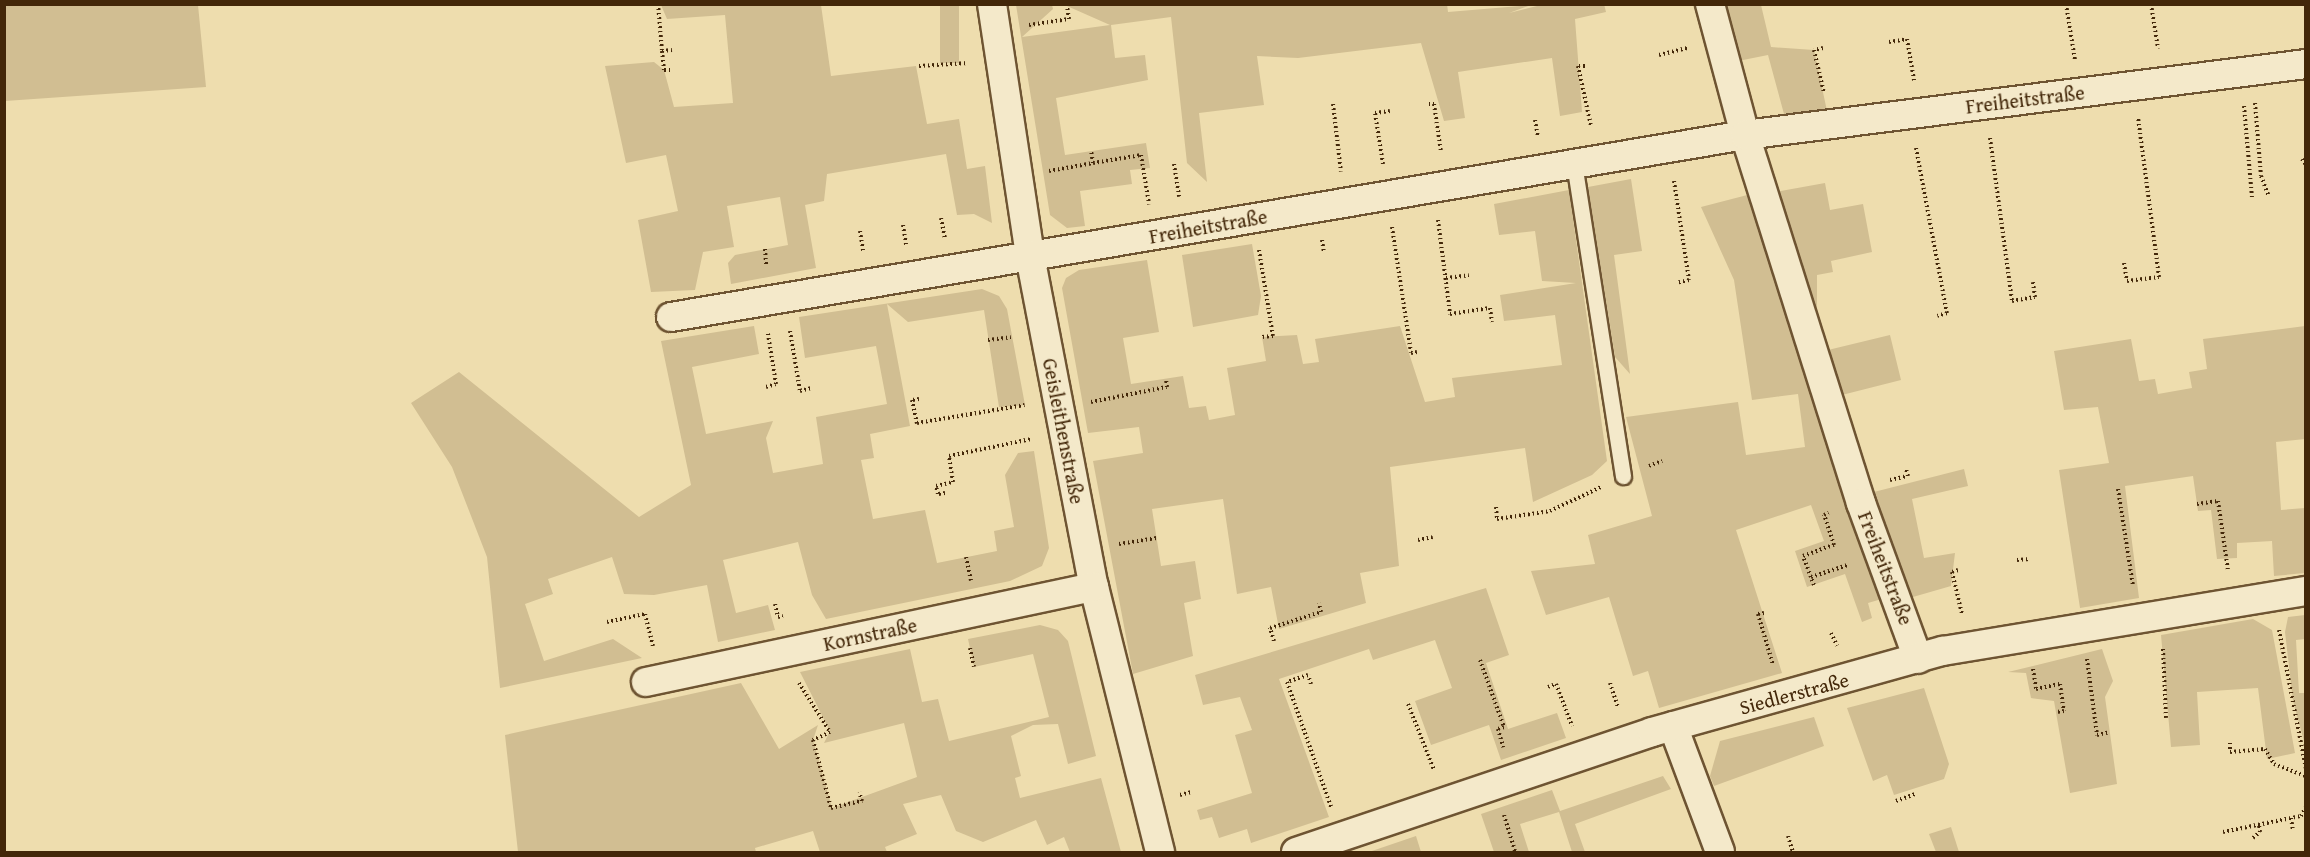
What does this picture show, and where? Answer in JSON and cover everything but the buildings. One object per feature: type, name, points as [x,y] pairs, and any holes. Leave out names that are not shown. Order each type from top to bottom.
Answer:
[{"type":"street","name":"Geisleithenstraße","points":[[992,4],[1030,256],[1094,586],[1160,852]]},
{"type":"street","points":[[1710,4],[1744,135]]},
{"type":"street","name":"Freiheitstraße","points":[[671,317],[1744,135],[2306,64]]},
{"type":"street","name":"Freiheitstraße","points":[[1744,135],[1861,503],[1918,659]]},
{"type":"street","name":"Kornstraße","points":[[646,682],[1094,586]]},
{"type":"street","name":"Siedlerstraße","points":[[1296,852],[1673,726],[1918,659],[2306,591]]},
{"type":"street","points":[[1673,726],[1720,852]]},
{"type":"lane","points":[[1574,163],[1623,476]]},
{"type":"path","points":[[658,4],[664,70],[671,70]]},
{"type":"path","points":[[2066,4],[2078,73]]},
{"type":"path","points":[[2151,4],[2160,62]]},
{"type":"path","points":[[1024,26],[1069,19],[1067,6]]},
{"type":"path","points":[[1889,42],[1907,39],[1914,85]]},
{"type":"path","points":[[1823,48],[1814,50],[1824,96]]},
{"type":"path","points":[[662,51],[672,50]]},
{"type":"path","points":[[919,66],[972,62]]},
{"type":"path","points":[[1585,66],[1578,66],[1592,133]]},
{"type":"path","points":[[2255,97],[2261,176],[2269,197]]},
{"type":"path","points":[[2244,99],[2252,198]]},
{"type":"path","points":[[1333,104],[1342,180],[1337,181]]},
{"type":"path","points":[[1429,104],[1434,104],[1442,159]]},
{"type":"path","points":[[2124,263],[2127,281],[2159,277],[2137,107]]},
{"type":"path","points":[[1383,169],[1375,113],[1390,111]]},
{"type":"path","points":[[1988,125],[2012,301],[2035,297],[2033,282]]},
{"type":"path","points":[[1913,135],[1947,313],[1937,316]]},
{"type":"path","points":[[1091,151],[1093,163]]},
{"type":"path","points":[[1043,172],[1141,155],[1150,209]]},
{"type":"path","points":[[2302,159],[2306,165]]},
{"type":"path","points":[[1174,164],[1181,211]]},
{"type":"path","points":[[1672,169],[1689,280],[1676,283]]},
{"type":"path","points":[[1436,209],[1450,314],[1490,308],[1492,322]]},
{"type":"path","points":[[1390,216],[1411,353],[1417,352]]},
{"type":"path","points":[[1257,237],[1272,336],[1262,337]]},
{"type":"path","points":[[1446,278],[1469,275]]},
{"type":"path","points":[[789,319],[800,390],[811,388]]},
{"type":"path","points":[[766,324],[776,384],[766,387]]},
{"type":"path","points":[[988,340],[1017,336]]},
{"type":"path","points":[[1082,403],[1167,387],[1166,379]]},
{"type":"path","points":[[919,399],[912,400],[917,423],[1029,404]]},
{"type":"path","points":[[945,493],[938,494],[936,486],[953,482],[949,456],[1035,438]]},
{"type":"path","points":[[1496,507],[1497,519],[1550,511],[1623,476]]},
{"type":"path","points":[[2118,489],[2135,598]]},
{"type":"path","points":[[2197,504],[2218,501],[2228,577]]},
{"type":"path","points":[[1814,585],[1803,556],[1834,545],[1824,515],[1861,503]]},
{"type":"path","points":[[1418,540],[1433,537]]},
{"type":"path","points":[[1108,546],[1156,538]]},
{"type":"path","points":[[2128,553],[2134,551]]},
{"type":"path","points":[[966,557],[972,589]]},
{"type":"path","points":[[2017,560],[2030,559]]},
{"type":"path","points":[[1811,577],[1849,565],[1853,576]]},
{"type":"path","points":[[1958,570],[1952,572],[1965,627]]},
{"type":"path","points":[[1274,641],[1270,628],[1322,612],[1319,603]]},
{"type":"path","points":[[1764,613],[1758,614],[1776,675]]},
{"type":"path","points":[[607,622],[645,615],[655,655]]},
{"type":"path","points":[[2278,622],[2288,701],[2306,769]]},
{"type":"path","points":[[2161,635],[2166,718]]},
{"type":"path","points":[[2086,652],[2097,735],[2110,732]]},
{"type":"path","points":[[1480,660],[1504,727],[1498,729],[1506,758]]},
{"type":"path","points":[[2022,670],[2032,668],[2036,689],[2060,684],[2064,711],[2056,712]]},
{"type":"path","points":[[793,673],[830,732],[813,740],[831,808],[862,801],[859,792]]},
{"type":"path","points":[[1311,684],[1308,675],[1287,682],[1334,815]]},
{"type":"path","points":[[1610,683],[1622,720]]},
{"type":"path","points":[[1548,687],[1556,684],[1576,735]]},
{"type":"path","points":[[1408,704],[1439,781]]},
{"type":"path","points":[[2229,743],[2230,752],[2265,748],[2274,764],[2306,776]]},
{"type":"path","points":[[1896,801],[1915,794]]},
{"type":"path","points":[[1500,803],[1515,852]]},
{"type":"path","points":[[2223,832],[2301,816],[2306,807]]},
{"type":"path","points":[[2291,818],[2294,830]]},
{"type":"path","points":[[2253,838],[2260,832],[2259,825]]},
{"type":"path","points":[[1788,836],[1793,852]]},
{"type":"shaded area","points":[[5,4],[198,5],[206,87],[5,101]]},
{"type":"shaded area","points":[[1075,4],[1447,4],[1448,12],[1531,5],[1509,13],[1541,5],[1604,4],[1606,12],[1575,19],[1582,112],[1560,116],[1552,58],[1458,72],[1465,118],[1444,121],[1421,43],[1298,58],[1257,56],[1264,105],[1199,113],[1207,182],[1187,163],[1171,17],[1111,25],[1115,58],[1145,55],[1148,80],[1056,98],[1065,155],[1146,143],[1150,168],[1130,170],[1132,184],[1080,191],[1085,226],[1067,228],[1050,215],[1016,5],[1052,5],[1053,9],[1022,37],[1110,25],[1067,6]]},
{"type":"shaded area","points":[[661,5],[821,5],[831,76],[916,66],[927,124],[959,119],[967,169],[985,166],[992,223],[974,214],[957,215],[946,154],[827,174],[824,201],[805,205],[816,268],[731,284],[728,263],[735,255],[788,245],[780,197],[727,206],[734,247],[703,252],[695,290],[651,292],[638,220],[678,211],[666,155],[626,163],[605,66],[654,62],[664,70],[674,107],[733,103],[725,15],[667,19]]},
{"type":"shaded area","points":[[940,5],[959,5],[959,63],[940,63]]},
{"type":"shaded area","points":[[1718,5],[1761,5],[1771,47],[1814,50],[1827,111],[1784,114],[1768,55],[1733,62]]},
{"type":"shaded area","points":[[1631,179],[1642,251],[1614,255],[1630,374],[1615,357],[1588,187]]},
{"type":"shaded area","points":[[1825,183],[1830,210],[1863,204],[1872,252],[1831,261],[1833,272],[1817,275],[1817,312],[1828,350],[1890,335],[1901,380],[1834,397],[1770,193]]},
{"type":"shaded area","points":[[1569,190],[1607,461],[1592,475],[1533,502],[1525,448],[1390,467],[1399,566],[1360,573],[1366,603],[1279,629],[1271,587],[1237,594],[1223,499],[1152,509],[1161,566],[1195,561],[1201,599],[1184,603],[1193,656],[1133,674],[1093,461],[1143,453],[1139,427],[1088,433],[1062,288],[1066,278],[1079,270],[1147,260],[1159,332],[1123,338],[1131,384],[1183,376],[1189,408],[1206,406],[1209,420],[1235,415],[1227,368],[1266,361],[1262,337],[1297,335],[1303,364],[1319,362],[1315,339],[1400,326],[1425,402],[1455,397],[1452,378],[1562,365],[1555,315],[1504,321],[1500,295],[1576,283],[1542,281],[1535,231],[1499,235],[1494,204]]},
{"type":"shaded area","points":[[1755,193],[1885,598],[1868,603],[1872,618],[1862,622],[1845,574],[1807,587],[1795,551],[1824,541],[1811,505],[1736,530],[1782,673],[1659,708],[1648,671],[1633,676],[1609,597],[1546,615],[1531,571],[1595,564],[1588,535],[1652,516],[1626,417],[1738,402],[1746,455],[1805,447],[1798,394],[1752,400],[1734,280],[1701,207]]},
{"type":"shaded area","points":[[1252,244],[1261,296],[1258,315],[1193,327],[1182,255]]},
{"type":"shaded area","points":[[982,289],[999,296],[1007,309],[1025,405],[999,407],[984,310],[908,322],[887,304],[910,426],[870,434],[874,458],[861,460],[873,519],[925,510],[937,563],[997,551],[994,531],[1014,527],[1005,475],[1018,453],[1034,451],[1049,548],[1042,566],[1010,581],[826,619],[812,595],[798,542],[723,560],[736,613],[768,605],[775,630],[718,642],[707,585],[654,595],[624,594],[612,557],[548,579],[553,594],[525,604],[544,661],[613,639],[642,658],[500,688],[487,557],[452,467],[411,403],[459,372],[639,517],[691,485],[661,341],[754,326],[759,354],[692,367],[706,434],[773,421],[766,438],[773,473],[823,464],[816,417],[887,404],[876,346],[805,358],[799,317]]},
{"type":"shaded area","points":[[2305,326],[2305,439],[2276,442],[2281,510],[2305,508],[2305,573],[2274,576],[2272,541],[2237,543],[2237,558],[2217,559],[2211,510],[2198,511],[2193,476],[2125,486],[2139,598],[2080,608],[2059,470],[2109,463],[2098,407],[2064,410],[2054,351],[2131,339],[2139,381],[2155,379],[2158,394],[2192,388],[2189,372],[2207,369],[2203,339]]},
{"type":"shaded area","points":[[1964,469],[1968,486],[1912,499],[1924,558],[1955,553],[1951,586],[1906,599],[1866,494]]},
{"type":"shaded area","points":[[1486,588],[1509,655],[1486,663],[1508,729],[1557,713],[1566,738],[1501,760],[1489,725],[1431,745],[1415,701],[1452,688],[1435,640],[1373,660],[1369,649],[1279,679],[1329,817],[1251,843],[1247,829],[1219,838],[1212,817],[1200,820],[1197,810],[1252,793],[1235,735],[1252,730],[1240,697],[1203,705],[1195,675]]},
{"type":"shaded area","points":[[2305,615],[2305,639],[2296,640],[2299,693],[2305,693],[2305,745],[2293,701],[2285,632],[2288,617]]},
{"type":"shaded area","points":[[2253,619],[2272,630],[2295,753],[2267,759],[2258,688],[2197,692],[2200,745],[2171,747],[2161,635]]},
{"type":"shaded area","points":[[1040,625],[1058,630],[1068,641],[1096,756],[1068,764],[1058,724],[1033,725],[1011,736],[1021,776],[1015,778],[1020,798],[1101,778],[1121,852],[1070,852],[1064,837],[1047,845],[1036,820],[983,842],[956,831],[941,795],[903,804],[917,834],[885,847],[887,852],[820,852],[813,831],[755,848],[756,852],[518,852],[505,735],[741,683],[779,749],[818,725],[813,740],[832,808],[917,777],[904,723],[824,743],[830,731],[800,672],[910,649],[922,702],[938,699],[949,741],[1049,717],[1033,654],[974,667],[968,639]]},
{"type":"shaded area","points":[[2102,649],[2113,681],[2105,697],[2117,784],[2070,793],[2054,701],[2031,698],[2026,673],[2008,672]]},
{"type":"shaded area","points":[[1924,688],[1949,764],[1944,779],[1894,795],[1887,775],[1873,781],[1847,708]]},
{"type":"shaded area","points":[[1814,717],[1824,746],[1714,786],[1710,776],[1720,741]]},
{"type":"shaded area","points":[[1663,776],[1671,789],[1575,824],[1585,852],[1572,852],[1559,812],[1520,824],[1529,852],[1494,852],[1481,814],[1552,790],[1560,811]]},
{"type":"shaded area","points":[[1951,827],[1959,852],[1936,852],[1929,834]]},
{"type":"shaded area","points":[[1416,836],[1421,852],[1369,852]]}]
